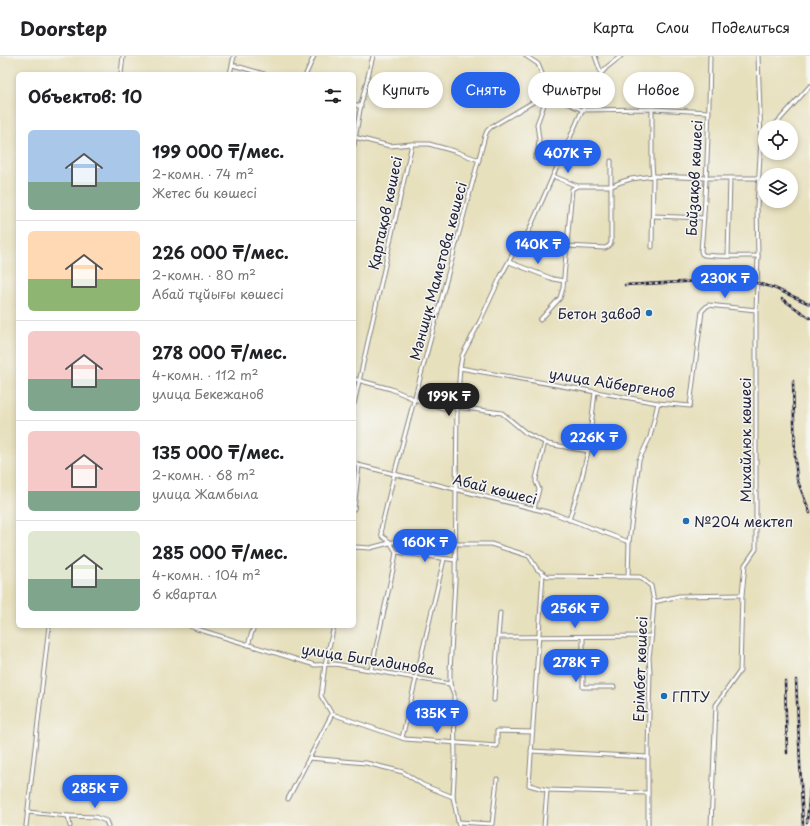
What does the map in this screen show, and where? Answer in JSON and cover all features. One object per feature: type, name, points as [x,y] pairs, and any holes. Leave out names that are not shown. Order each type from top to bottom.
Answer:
[{"type":"street","points":[[121,72],[123,56]]},
{"type":"street","points":[[231,72],[234,56]]},
{"type":"street","points":[[307,72],[314,56]]},
{"type":"street","points":[[356,133],[373,56]]},
{"type":"street","points":[[526,56],[538,64],[541,72]]},
{"type":"street","points":[[595,56],[601,72]]},
{"type":"street","points":[[602,72],[621,56]]},
{"type":"street","name":"Байзақов көшесі","points":[[710,56],[704,218],[700,251],[702,254],[728,256]]},
{"type":"street","name":"Михайлюк көшесі","points":[[758,56],[760,120]]},
{"type":"street","points":[[233,66],[256,72]]},
{"type":"street","points":[[779,120],[810,86]]},
{"type":"street","points":[[356,105],[361,107]]},
{"type":"street","name":"Мәншүк Маметова көшесі","points":[[396,552],[390,542],[382,536],[381,529],[414,399],[487,131],[491,127],[528,105]]},
{"type":"street","points":[[535,158],[538,151],[539,139],[537,124],[543,108]]},
{"type":"street","points":[[578,108],[582,110],[652,109],[709,112]]},
{"type":"street","points":[[652,109],[652,247]]},
{"type":"street","points":[[497,779],[492,824],[458,824],[452,797],[455,743],[454,694],[450,684],[450,672],[456,560],[457,407],[460,368],[462,356],[501,276],[516,248],[526,237],[582,110]]},
{"type":"street","points":[[356,138],[390,146],[429,144],[479,160]]},
{"type":"street","name":"Қартақов көшесі","points":[[356,394],[412,144]]},
{"type":"street","points":[[567,246],[605,248],[611,243],[611,161]]},
{"type":"street","points":[[553,176],[577,186],[612,186],[631,179],[653,176],[758,178]]},
{"type":"street","points":[[730,178],[728,256],[758,256]]},
{"type":"street","points":[[540,320],[560,298],[563,288],[572,190],[577,186]]},
{"type":"street","name":"Михайлюк көшесі","points":[[711,826],[716,705],[740,671],[744,565],[756,548],[756,310],[758,208]]},
{"type":"street","points":[[653,216],[704,218]]},
{"type":"street","points":[[509,262],[553,279],[564,281]]},
{"type":"street","name":"улица Айбергенов","points":[[460,368],[658,403],[690,406],[702,311],[708,305],[756,310]]},
{"type":"street","points":[[356,379],[391,389],[414,399],[443,408],[457,407],[502,412],[526,433],[548,444],[588,451]]},
{"type":"street","points":[[569,520],[588,451],[595,392]]},
{"type":"street","points":[[628,577],[629,542],[639,460],[650,437],[658,403]]},
{"type":"street","points":[[534,509],[539,489],[536,479],[545,442]]},
{"type":"street","name":"Абай көшесі","points":[[356,465],[555,514],[629,542]]},
{"type":"street","points":[[356,491],[359,466]]},
{"type":"street","points":[[356,547],[370,548],[401,540],[456,544],[491,544],[528,556],[537,569],[547,576],[640,577],[651,586],[654,602]]},
{"type":"street","points":[[371,670],[396,552],[456,560]]},
{"type":"street","points":[[402,738],[444,558]]},
{"type":"street","points":[[543,573],[529,785],[547,790],[648,793]]},
{"type":"street","name":"Ерімбет көшесі","points":[[648,826],[649,657],[654,602],[679,596],[742,595]]},
{"type":"street","points":[[494,700],[500,614]]},
{"type":"street","points":[[26,826],[49,628]]},
{"type":"street","name":"улица Бигелдинова","points":[[195,628],[315,665],[335,664],[450,684]]},
{"type":"street","points":[[248,644],[253,628]]},
{"type":"street","points":[[334,628],[326,664],[322,696],[332,714],[404,739],[497,746],[497,731],[532,732]]},
{"type":"street","points":[[584,636],[583,687],[614,688]]},
{"type":"street","points":[[498,637],[652,636]]},
{"type":"street","points":[[288,798],[332,714]]},
{"type":"street","points":[[531,751],[648,757]]},
{"type":"street","points":[[309,758],[366,763],[403,772],[424,785],[452,797]]},
{"type":"street","points":[[544,826],[547,790]]},
{"type":"street","points":[[27,812],[95,817],[106,821],[108,826]]},
{"type":"street","points":[[68,816],[70,826]]},
{"type":"railway","points":[[625,285],[721,280],[757,283],[774,288],[810,304]]},
{"type":"railway","points":[[782,299],[810,318]]},
{"type":"railway","points":[[793,381],[797,479],[810,513]]},
{"type":"railway","points":[[796,680],[803,826]]},
{"type":"railway","points":[[785,681],[787,753]]},
{"type":"railway","points":[[807,822],[810,788]]},
{"type":"place","name":"Бетон завод","points":[[649,313]]},
{"type":"place","name":"№204 мектеп","points":[[686,521]]},
{"type":"place","name":"ГПТУ","points":[[664,696]]}]
